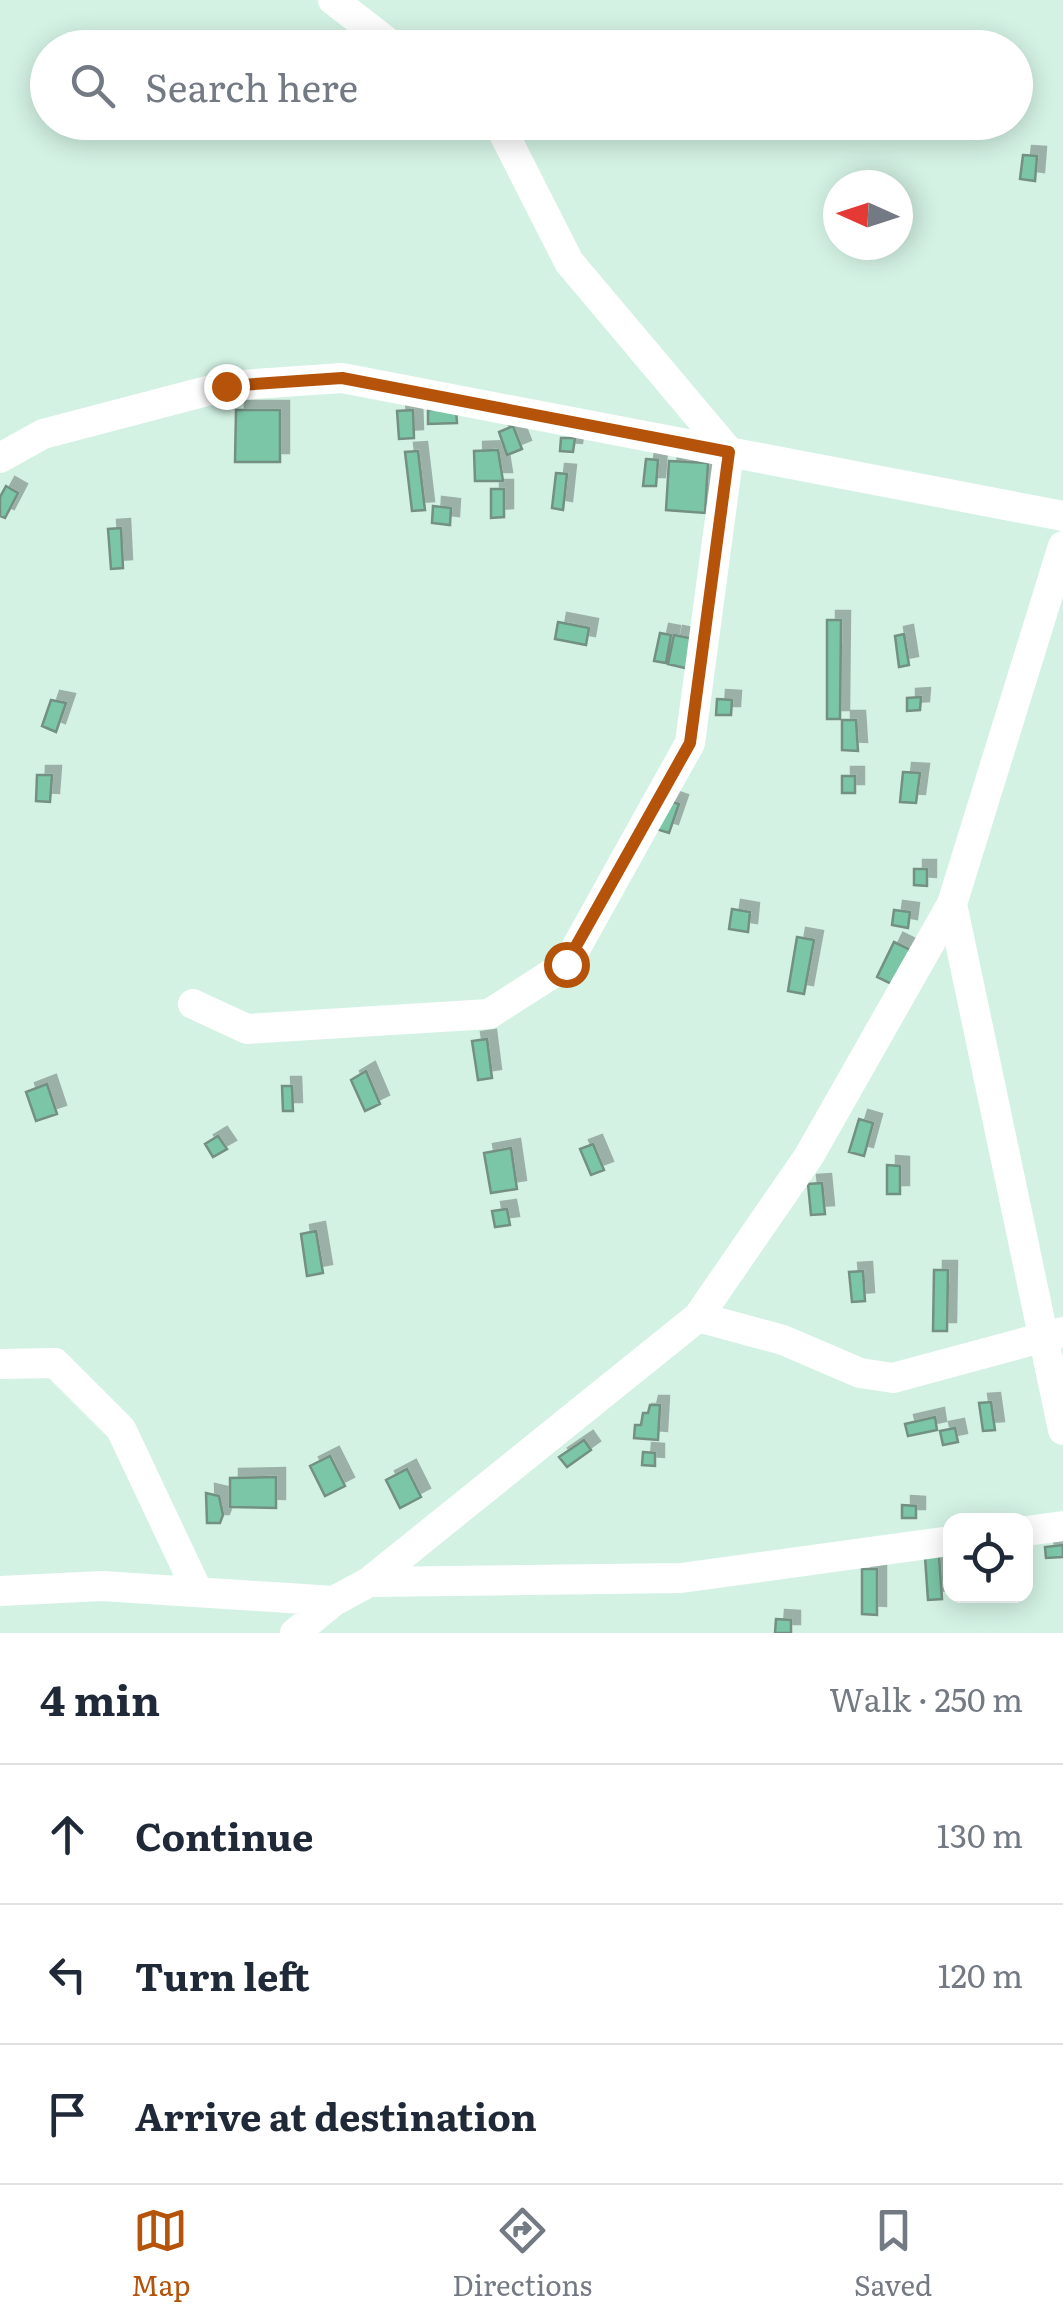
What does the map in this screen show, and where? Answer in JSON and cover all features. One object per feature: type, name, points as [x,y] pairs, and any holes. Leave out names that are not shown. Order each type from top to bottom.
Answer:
[{"type":"street","points":[[333,0],[372,30]]},
{"type":"street","points":[[193,1004],[246,1029],[489,1014],[566,964],[690,743],[729,452],[569,262],[507,140]]},
{"type":"street","points":[[0,458],[43,434],[226,386],[342,378],[1063,516]]},
{"type":"street","points":[[295,1633],[334,1602],[368,1582],[698,1317],[809,1156],[952,904],[1063,546]]},
{"type":"street","points":[[952,904],[1053,1334],[1063,1430]]},
{"type":"street","points":[[698,1317],[783,1340],[860,1374],[892,1378],[1053,1334]]},
{"type":"street","points":[[0,1364],[55,1362],[121,1428],[197,1590]]},
{"type":"street","points":[[1033,1530],[1063,1526]]},
{"type":"street","points":[[368,1582],[681,1578],[943,1542]]},
{"type":"street","points":[[0,1591],[102,1586],[334,1602]]},
{"type":"building","points":[[1023,155],[1037,156],[1035,181],[1020,179]]},
{"type":"building","points":[[456,409],[457,423],[428,424],[428,410]]},
{"type":"building","points":[[236,410],[280,410],[280,462],[235,462]]},
{"type":"building","points":[[413,410],[414,438],[399,439],[397,411]]},
{"type":"building","points":[[513,426],[522,449],[507,455],[499,432]]},
{"type":"building","points":[[561,438],[575,438],[573,452],[560,451]]},
{"type":"building","points":[[498,450],[503,481],[475,481],[474,451]]},
{"type":"building","points":[[418,451],[425,510],[412,511],[405,452]]},
{"type":"building","points":[[646,459],[658,460],[656,486],[643,486]]},
{"type":"building","points":[[669,461],[708,463],[705,513],[666,510]]},
{"type":"building","points":[[556,473],[567,474],[563,510],[552,508]]},
{"type":"building","points":[[6,486],[18,493],[5,518],[0,516],[0,497]]},
{"type":"building","points":[[491,489],[504,489],[504,517],[491,518]]},
{"type":"building","points":[[433,506],[451,508],[450,525],[432,523]]},
{"type":"building","points":[[121,528],[123,568],[111,569],[108,529]]},
{"type":"building","points":[[827,620],[841,620],[840,719],[827,719]]},
{"type":"building","points":[[558,622],[589,628],[586,645],[555,639]]},
{"type":"building","points":[[660,633],[671,635],[666,663],[654,661]]},
{"type":"building","points":[[904,634],[909,665],[899,667],[895,636]]},
{"type":"building","points":[[674,635],[694,639],[689,669],[668,664]]},
{"type":"building","points":[[921,697],[920,710],[907,711],[907,698]]},
{"type":"building","points":[[717,699],[732,700],[731,715],[716,715]]},
{"type":"building","points":[[51,700],[66,703],[56,732],[42,726]]},
{"type":"building","points":[[842,720],[856,720],[858,751],[842,750]]},
{"type":"building","points":[[903,772],[920,773],[916,803],[900,802]]},
{"type":"building","points":[[37,775],[52,775],[50,802],[36,801]]},
{"type":"building","points":[[842,776],[855,776],[855,793],[842,793]]},
{"type":"building","points":[[664,799],[679,804],[669,833],[653,828]]},
{"type":"building","points":[[914,869],[927,869],[927,886],[914,885]]},
{"type":"building","points":[[732,909],[750,912],[748,932],[729,929]]},
{"type":"building","points":[[894,910],[910,912],[908,928],[892,925]]},
{"type":"building","points":[[797,937],[814,940],[804,994],[788,991]]},
{"type":"building","points":[[894,942],[917,953],[900,988],[877,977]]},
{"type":"building","points":[[487,1039],[492,1078],[478,1080],[472,1041]]},
{"type":"building","points":[[366,1071],[380,1104],[365,1111],[351,1080]]},
{"type":"building","points":[[47,1084],[57,1114],[36,1121],[26,1092]]},
{"type":"building","points":[[282,1086],[292,1086],[293,1111],[283,1111]]},
{"type":"building","points":[[859,1119],[873,1123],[864,1156],[849,1152]]},
{"type":"building","points":[[218,1136],[227,1149],[213,1157],[205,1144]]},
{"type":"building","points":[[593,1144],[604,1170],[591,1175],[580,1149]]},
{"type":"building","points":[[511,1148],[517,1189],[491,1193],[484,1153]]},
{"type":"building","points":[[887,1165],[900,1166],[900,1194],[887,1194]]},
{"type":"building","points":[[822,1183],[825,1214],[811,1215],[808,1184]]},
{"type":"building","points":[[507,1209],[510,1225],[495,1227],[492,1211]]},
{"type":"building","points":[[316,1231],[323,1273],[307,1276],[301,1234]]},
{"type":"building","points":[[934,1270],[948,1270],[947,1331],[933,1331]]},
{"type":"building","points":[[863,1271],[865,1301],[852,1302],[849,1272]]},
{"type":"building","points":[[991,1402],[995,1430],[983,1431],[979,1403]]},
{"type":"building","points":[[650,1405],[660,1405],[658,1440],[634,1438],[635,1425],[641,1425],[643,1413],[648,1413]]},
{"type":"building","points":[[935,1417],[937,1430],[908,1436],[905,1424]]},
{"type":"building","points":[[955,1428],[958,1442],[943,1445],[940,1431]]},
{"type":"building","points":[[584,1440],[591,1450],[567,1467],[559,1457]]},
{"type":"building","points":[[643,1452],[655,1453],[655,1466],[642,1465]]},
{"type":"building","points":[[330,1456],[345,1486],[325,1496],[310,1466]]},
{"type":"building","points":[[407,1469],[421,1497],[400,1508],[386,1480]]},
{"type":"building","points":[[276,1477],[276,1508],[230,1507],[230,1478]]},
{"type":"building","points":[[206,1493],[219,1496],[223,1515],[220,1523],[207,1523]]},
{"type":"building","points":[[902,1505],[916,1506],[916,1518],[902,1518]]},
{"type":"building","points":[[1063,1545],[1063,1557],[1046,1558],[1045,1547]]},
{"type":"building","points":[[939,1556],[942,1599],[928,1600],[925,1557]]},
{"type":"building","points":[[862,1569],[877,1569],[877,1615],[862,1614]]},
{"type":"building","points":[[776,1619],[791,1620],[791,1633],[775,1633]]},
{"type":"route","points":[[226,386],[342,378],[729,452],[690,743],[566,964]]}]
